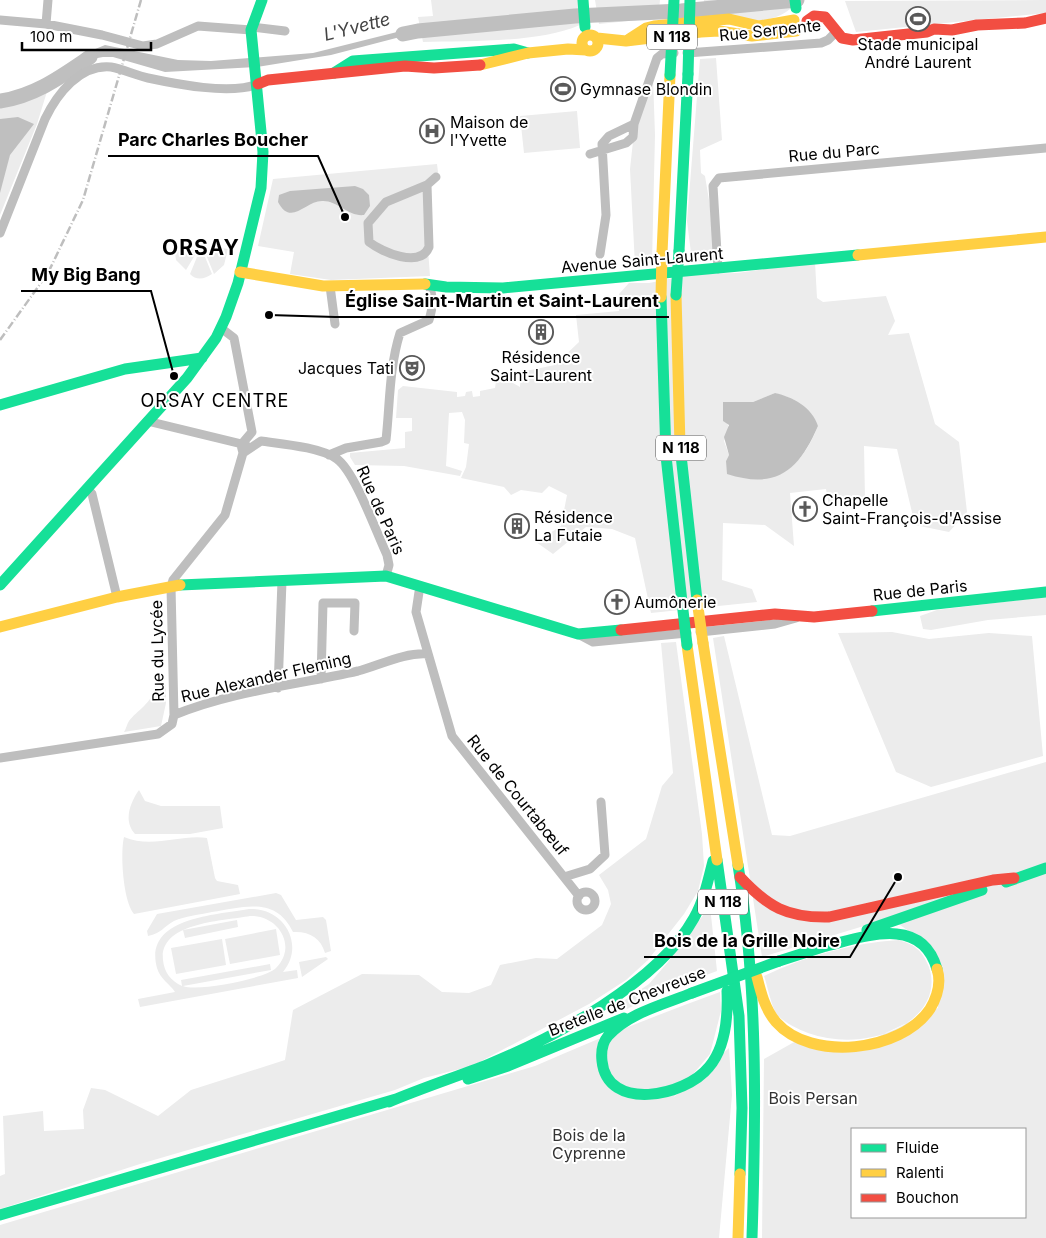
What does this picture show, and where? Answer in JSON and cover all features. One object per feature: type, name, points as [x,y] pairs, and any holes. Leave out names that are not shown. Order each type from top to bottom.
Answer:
[{"type":"main road","points":[[0,585],[202,358],[221,328],[240,272],[261,188],[263,152],[258,84],[251,28],[262,0]]},
{"type":"main road","name":"N 118","points":[[674,0],[661,297],[666,456],[687,645],[739,1016],[742,1108],[738,1238]]},
{"type":"main road","name":"N 118","points":[[690,0],[688,74],[676,295],[679,429],[686,519],[703,643],[740,876],[750,961],[755,1141],[752,1238]]},
{"type":"main road","points":[[587,4],[591,35]]},
{"type":"main road","points":[[258,84],[268,80],[334,73],[353,60],[416,61],[431,56],[514,54],[568,49],[591,35],[636,40],[715,31],[748,36],[800,14],[825,17],[829,20],[835,33],[842,38],[853,40],[928,32],[934,29],[965,28],[977,24],[1025,23],[1046,18]]},
{"type":"main road","name":"Avenue Saint-Laurent","points":[[240,272],[330,286],[428,284],[446,287],[502,288],[1046,237]]},
{"type":"main road","points":[[0,405],[125,369],[202,358]]},
{"type":"main road","points":[[0,627],[117,597],[196,583],[386,576]]},
{"type":"main road","name":"Rue de Paris","points":[[386,576],[460,600],[578,634],[775,614],[798,618],[1046,592]]},
{"type":"main road","points":[[0,1215],[388,1102],[427,1085],[479,1068],[532,1044],[596,1011],[628,988],[669,950],[700,907],[712,872],[715,843]]},
{"type":"main road","name":"Bretelle de Chevreuse","points":[[388,1102],[502,1070],[576,1035],[779,961],[1046,868]]},
{"type":"main road","points":[[740,876],[770,906],[788,915],[807,918],[829,916],[993,880],[1014,878]]},
{"type":"main road","points":[[750,961],[756,973],[766,1009],[774,1020],[790,1034],[816,1043],[841,1047],[861,1046],[893,1038],[920,1020],[936,1002],[941,982],[936,962],[930,952],[914,939],[900,934],[887,933],[822,947]]},
{"type":"main road","points":[[692,993],[634,1019],[609,1034],[602,1046],[600,1060],[601,1070],[610,1082],[623,1091],[640,1095],[659,1095],[681,1089],[696,1081],[710,1066],[720,1048],[727,1013],[731,962]]},
{"type":"street","points":[[46,24],[48,0]]},
{"type":"street","points":[[0,20],[46,24],[102,35],[143,46],[157,44],[198,26],[285,31]]},
{"type":"street","name":"Rue Serpente","points":[[590,154],[630,140],[633,137],[634,124],[654,64],[662,54],[821,43],[828,40],[835,33]]},
{"type":"street","points":[[0,233],[45,119],[54,100],[69,83],[97,68],[107,67],[167,81],[222,88],[249,88],[258,84]]},
{"type":"street","name":"Rue du Parc","points":[[718,269],[712,186],[719,178],[1046,148]]},
{"type":"street","points":[[600,254],[606,215],[602,151]]},
{"type":"street","points":[[427,184],[429,247],[424,255],[418,257],[391,255],[369,242],[368,223],[386,202],[427,184],[436,177]]},
{"type":"street","points":[[329,455],[346,448],[386,440],[389,383],[395,348],[400,333],[429,320],[432,311],[432,292],[428,284]]},
{"type":"street","points":[[330,286],[335,324]]},
{"type":"street","points":[[147,421],[242,449],[261,441],[252,432],[234,338],[221,328]]},
{"type":"street","points":[[171,587],[173,580],[225,515],[242,449],[252,432]]},
{"type":"street","name":"Rue de Paris","points":[[261,441],[284,444],[329,455],[337,459],[355,482],[387,555],[389,565],[386,576]]},
{"type":"street","points":[[252,446],[284,448]]},
{"type":"street","points":[[87,488],[92,494],[117,597]]},
{"type":"street","points":[[184,568],[196,583]]},
{"type":"street","points":[[278,688],[282,581]]},
{"type":"street","name":"Rue du Lycée","points":[[171,587],[174,715]]},
{"type":"street","name":"Rue de Courtabœuf","points":[[419,592],[416,612],[452,736],[579,896]]},
{"type":"street","points":[[321,679],[323,603],[354,603],[354,631]]},
{"type":"street","name":"Rue Alexander Fleming","points":[[0,758],[158,734],[172,724],[174,715],[200,704],[321,679],[418,653],[428,654]]},
{"type":"street","points":[[564,877],[590,869],[605,855],[601,802]]},
{"type":"green space","points":[[431,0],[578,0],[580,25],[563,31],[524,38],[423,42],[418,17],[433,16]]},
{"type":"green space","points":[[595,0],[660,0],[658,18],[599,24]]},
{"type":"green space","points":[[704,0],[789,0],[790,9],[781,15],[760,21],[702,21]]},
{"type":"green space","name":"Stade municipal André Laurent","points":[[1046,0],[1046,13],[856,32],[845,1]]},
{"type":"green space","points":[[716,58],[722,140],[700,150],[701,173],[705,176],[718,254],[701,262],[695,259],[691,253],[687,221],[700,59]]},
{"type":"green space","points":[[653,78],[655,135],[652,263],[635,265],[630,169],[635,123]]},
{"type":"green space","points":[[49,85],[37,124],[0,215],[0,101],[11,99]]},
{"type":"green space","points":[[577,111],[580,148],[524,153],[520,116]]},
{"type":"green space","points":[[437,164],[439,180],[423,182],[430,276],[331,280],[290,274],[294,252],[258,246],[273,179]]},
{"type":"green space","points":[[174,246],[191,246],[195,255],[186,270],[176,260]]},
{"type":"green space","points":[[214,247],[228,249],[224,265],[214,274],[207,257]]},
{"type":"green space","points":[[197,257],[205,257],[212,274],[206,277],[195,278],[190,274]]},
{"type":"green space","points":[[815,262],[817,298],[823,302],[886,296],[895,321],[888,335],[909,333],[935,424],[959,442],[967,512],[949,532],[915,525],[897,449],[864,446],[865,499],[829,506],[826,489],[790,493],[794,546],[765,525],[723,523],[722,580],[752,589],[757,602],[651,613],[635,538],[612,529],[586,527],[553,554],[536,542],[561,526],[567,495],[549,486],[542,493],[521,490],[511,495],[504,487],[461,478],[466,467],[469,444],[464,443],[465,420],[462,412],[449,413],[446,466],[462,471],[460,476],[404,466],[355,465],[350,457],[350,453],[405,448],[405,432],[412,431],[412,418],[396,418],[398,390],[403,386],[457,392],[457,397],[465,396],[466,392],[472,391],[473,397],[480,396],[480,391],[495,388],[497,374],[520,387],[521,372],[555,365],[579,342],[576,315],[619,311],[619,294],[629,283],[649,283],[694,274],[737,273]],"holes":[[[775,393],[793,399],[818,426],[811,442],[798,461],[778,475],[726,461],[729,455],[724,441],[729,429],[727,422],[741,403],[753,402]]]},
{"type":"green space","points":[[1046,597],[1046,615],[988,620],[931,630],[923,629],[920,616],[937,610]]},
{"type":"green space","points":[[892,632],[929,639],[989,633],[1032,636],[1043,756],[931,787],[896,772],[838,633]]},
{"type":"green space","name":"Bois Persan","points":[[724,636],[772,835],[790,836],[1046,762],[1046,1238],[762,1238],[764,1059],[796,1041],[848,1051],[938,1008],[933,948],[890,918],[762,957],[713,638]]},
{"type":"green space","points":[[676,642],[702,834],[704,866],[698,891],[684,914],[648,960],[626,980],[589,1004],[472,1066],[424,1078],[395,1090],[140,1164],[0,1209],[0,1176],[5,1174],[3,1116],[43,1111],[44,1131],[84,1129],[83,1110],[91,1088],[105,1090],[158,1116],[191,1090],[285,1060],[293,1010],[362,974],[419,975],[442,992],[469,993],[491,985],[500,965],[536,958],[557,959],[602,925],[611,904],[608,890],[599,875],[646,839],[662,786],[673,773],[661,643]]},
{"type":"green space","points":[[166,685],[166,703],[161,726],[124,732],[132,717],[152,696],[154,686]]},
{"type":"green space","points":[[139,790],[145,801],[161,806],[220,806],[223,828],[190,834],[135,834],[129,823],[129,812]]},
{"type":"green space","points":[[124,837],[145,842],[197,837],[207,838],[215,878],[217,881],[238,885],[240,894],[134,914],[127,899],[123,877],[122,854]]},
{"type":"green space","points":[[276,893],[281,895],[296,920],[323,917],[326,920],[331,951],[325,953],[321,943],[314,936],[293,932],[278,913],[258,907],[236,908],[183,918],[148,936],[147,931],[157,914]]},
{"type":"green space","points":[[710,906],[717,971],[661,992],[621,1012],[616,1006],[649,984]]},
{"type":"green space","points":[[249,909],[261,910],[272,914],[287,929],[291,939],[292,950],[290,961],[283,972],[297,970],[298,978],[140,1007],[138,999],[175,992],[160,975],[157,968],[156,951],[161,938],[172,929],[186,922],[202,917]],"holes":[[[250,916],[260,917],[276,926],[282,933],[285,942],[282,959],[276,968],[259,976],[216,986],[183,986],[271,970],[270,964],[181,980],[182,986],[171,979],[163,960],[165,947],[171,938],[182,931],[210,922]]]},
{"type":"green space","points":[[237,920],[238,927],[185,938],[183,930]]},
{"type":"green space","points":[[276,929],[280,955],[230,964],[225,939]]},
{"type":"green space","points":[[222,939],[226,965],[176,974],[171,948]]},
{"type":"green space","points":[[899,940],[912,945],[920,952],[929,967],[931,977],[931,986],[926,1003],[921,1011],[907,1023],[876,1036],[842,1040],[808,1033],[786,1022],[776,1013],[764,976],[796,962],[847,947]]},
{"type":"green space","points":[[326,957],[328,959],[302,977],[299,962]]},
{"type":"green space","name":"Bois de la Cyprenne","points":[[720,992],[721,1011],[710,1054],[673,1098],[729,1048],[732,1095],[719,1238],[0,1238],[0,1225],[535,1066]]},
{"type":"shaded area","points":[[421,26],[425,36],[400,37],[331,55],[257,67],[165,72],[113,57],[92,59],[76,72],[70,66],[88,52],[105,45],[178,60],[211,61],[313,53]]},
{"type":"shaded area","points":[[18,117],[34,124],[10,155],[0,193],[0,119]]},
{"type":"shaded area","points":[[355,186],[363,189],[369,195],[370,206],[364,215],[353,214],[327,201],[316,202],[293,213],[283,209],[278,202],[279,195],[290,191]]},
{"type":"shaded area","points":[[775,393],[795,400],[811,413],[818,426],[811,441],[794,465],[773,477],[760,479],[744,478],[727,474],[726,461],[729,455],[724,437],[729,425],[723,421],[723,402],[753,402]]},
{"type":"waterway","name":"L'Yvette","points":[[403,34],[575,16],[681,11],[797,0]]},
{"type":"waterway","name":"L'Yvette","points":[[0,101],[25,95],[36,90],[90,57]]},
{"type":"railway","points":[[0,340],[48,273],[83,200],[141,0]]},
{"type":"traffic: fast","points":[[0,585],[187,378],[216,338],[226,317],[238,283],[261,188],[263,152],[251,30],[262,0]]},
{"type":"traffic: fast","points":[[583,0],[585,27]]},
{"type":"traffic: fast","points":[[670,75],[674,0]]},
{"type":"traffic: fast","points":[[688,74],[690,0]]},
{"type":"traffic: fast","points":[[795,0],[796,8]]},
{"type":"traffic: fast","points":[[334,73],[353,61],[514,49],[528,53]]},
{"type":"traffic: fast","points":[[679,251],[688,74]]},
{"type":"traffic: fast","points":[[676,295],[679,251]]},
{"type":"traffic: fast","points":[[425,284],[446,287],[503,288],[858,255]]},
{"type":"traffic: fast","points":[[661,297],[666,456],[682,602]]},
{"type":"traffic: fast","points":[[0,405],[125,369],[202,358]]},
{"type":"traffic: fast","points":[[680,446],[697,600]]},
{"type":"traffic: fast","points":[[180,585],[386,576],[578,634],[621,630]]},
{"type":"traffic: fast","points":[[872,611],[1046,592]]},
{"type":"traffic: fast","points":[[682,602],[687,645]]},
{"type":"traffic: fast","points":[[717,860],[739,1016],[742,1108],[740,1174]]},
{"type":"traffic: fast","points":[[389,1102],[515,1053],[573,1023],[631,986],[678,942],[694,918],[703,897],[713,861]]},
{"type":"traffic: fast","points":[[738,865],[745,911],[754,1051],[755,1098],[752,1238]]},
{"type":"traffic: fast","points":[[1006,882],[1046,868]]},
{"type":"traffic: fast","points":[[867,930],[982,890]]},
{"type":"traffic: fast","points":[[822,947],[871,935],[904,935],[918,941],[929,952],[937,969]]},
{"type":"traffic: fast","points":[[779,961],[829,945]]},
{"type":"traffic: fast","points":[[692,993],[779,961]]},
{"type":"traffic: fast","points":[[692,993],[636,1015],[616,1028],[608,1036],[602,1048],[602,1061],[607,1077],[617,1088],[632,1093],[666,1092],[683,1086],[698,1077],[709,1067],[719,1050],[725,1031],[727,991]]},
{"type":"traffic: fast","points":[[468,1079],[508,1066],[624,1018]]},
{"type":"traffic: fast","points":[[0,1215],[396,1099]]},
{"type":"traffic: slow","points":[[629,39],[646,28],[654,26],[729,19],[759,26],[794,20]]},
{"type":"traffic: slow","points":[[597,38],[626,41],[701,32],[719,31],[752,36],[796,31]]},
{"type":"traffic: slow","points":[[587,35],[593,35],[598,40],[598,43],[596,49],[587,51],[582,46],[582,40],[587,35]]},
{"type":"traffic: slow","points":[[480,65],[528,53],[568,49],[586,50]]},
{"type":"traffic: slow","points":[[662,253],[670,75]]},
{"type":"traffic: slow","points":[[858,255],[1046,237]]},
{"type":"traffic: slow","points":[[661,297],[662,253]]},
{"type":"traffic: slow","points":[[240,272],[323,286],[425,284]]},
{"type":"traffic: slow","points":[[676,295],[680,446]]},
{"type":"traffic: slow","points":[[0,627],[117,597],[180,585]]},
{"type":"traffic: slow","points":[[697,600],[703,643]]},
{"type":"traffic: slow","points":[[703,643],[738,865]]},
{"type":"traffic: slow","points":[[687,645],[717,860]]},
{"type":"traffic: slow","points":[[757,977],[769,1012],[776,1022],[791,1035],[811,1043],[832,1047],[855,1047],[878,1043],[899,1035],[916,1024],[930,1009],[937,995],[939,985],[937,969]]},
{"type":"traffic: slow","points":[[738,1238],[740,1174]]},
{"type":"traffic: jam","points":[[807,21],[814,16],[825,17],[842,38],[853,40],[927,32],[934,29],[952,30],[977,25],[1025,23],[1046,18]]},
{"type":"traffic: jam","points":[[258,84],[268,80],[405,66],[434,68],[480,65]]},
{"type":"traffic: jam","points":[[621,630],[775,614],[814,617],[872,611]]},
{"type":"traffic: jam","points":[[740,877],[760,896],[779,909],[814,917],[829,917],[993,880],[1014,878]]},
{"type":"place","name":"Stade municipal André Laurent","points":[[918,19]]},
{"type":"place","name":"Gymnase Blondin","points":[[563,89]]},
{"type":"place","name":"Maison de l'Yvette","points":[[432,131]]},
{"type":"place","name":"Parc Charles Boucher","points":[[345,217]]},
{"type":"place","name":"Église Saint-Martin et Saint-Laurent","points":[[269,315]]},
{"type":"place","name":"Résidence Saint-Laurent","points":[[541,332]]},
{"type":"place","name":"Jacques Tati","points":[[412,368]]},
{"type":"place","name":"My Big Bang","points":[[174,376]]},
{"type":"place","name":"Chapelle Saint-François-d'Assise","points":[[805,509]]},
{"type":"place","name":"Résidence La Futaie","points":[[517,526]]},
{"type":"place","name":"Aumônerie","points":[[617,602]]},
{"type":"place","name":"Bois de la Grille Noire","points":[[898,877]]},
{"type":"district","name":"ORSAY","points":[[201,248]]},
{"type":"district","name":"ORSAY CENTRE","points":[[215,401]]}]
